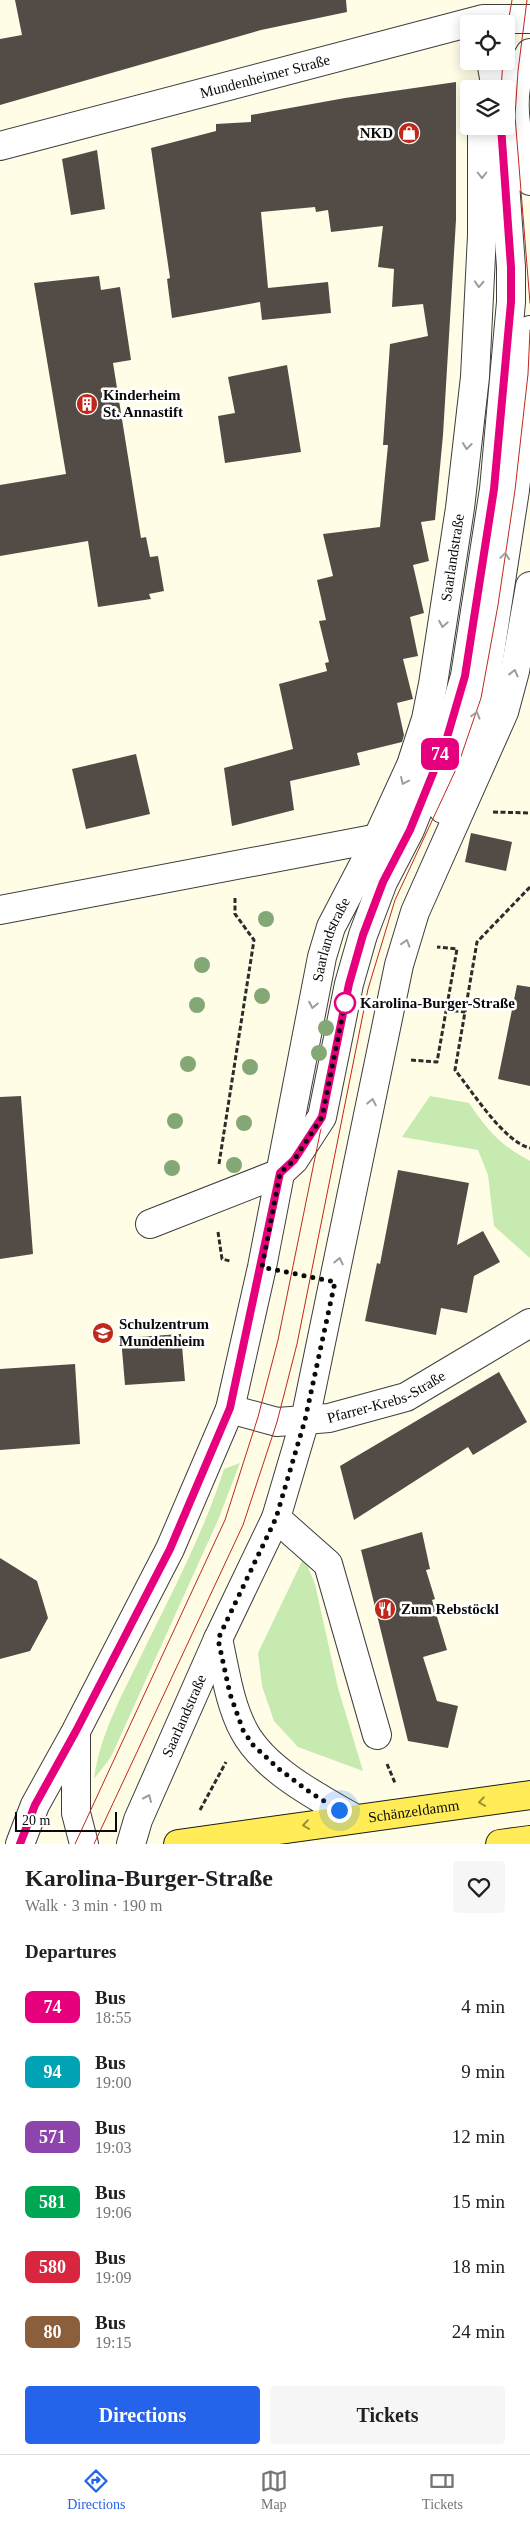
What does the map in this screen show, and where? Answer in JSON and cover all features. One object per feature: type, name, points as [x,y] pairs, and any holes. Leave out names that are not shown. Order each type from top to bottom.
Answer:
[{"type":"main road","name":"Schänzeldamm","points":[[185,1843],[530,1795]]},
{"type":"main road","points":[[500,1844],[530,1840]]},
{"type":"street","name":"Mundenheimer Straße","points":[[515,18],[530,19]]},
{"type":"street","name":"Mundenheimer Straße","points":[[0,146],[460,23]]},
{"type":"street","points":[[515,116],[518,76],[530,53]]},
{"type":"street","name":"Saarlandstraße","points":[[20,1844],[35,1805],[76,1731],[170,1549],[230,1408],[262,1267],[322,957],[331,927],[377,839],[412,765],[426,719],[449,592],[475,378],[482,235],[482,135]]},
{"type":"street","points":[[150,1224],[280,1173],[294,1160],[322,1117],[349,984],[363,935],[383,882],[410,830],[446,741],[465,676],[494,489],[511,302],[509,135]]},
{"type":"street","points":[[510,135],[530,303]]},
{"type":"street","points":[[511,135],[530,181]]},
{"type":"street","points":[[0,910],[377,839],[448,818],[487,672],[515,490],[528,374],[530,330]]},
{"type":"street","name":"Saarlandstraße","points":[[131,1844],[138,1820],[218,1639],[276,1518],[305,1420],[399,965],[415,912],[448,818],[504,712],[515,671],[530,586]]},
{"type":"street","name":"Pfarrer-Krebs-Straße","points":[[230,1408],[277,1422],[329,1418],[406,1397],[530,1323]]},
{"type":"street","points":[[276,1518],[328,1564],[377,1735]]},
{"type":"street","points":[[218,1639],[230,1694],[243,1730],[253,1745],[279,1769],[311,1793],[354,1818]]},
{"type":"street","name":"Saarlandstraße","points":[[76,1731],[76,1812],[84,1844]]},
{"type":"path","points":[[236,865],[235,914],[254,940],[212,1200],[222,1259],[262,1267]]},
{"type":"path","points":[[530,887],[477,942],[455,1070],[503,1130],[523,1146],[530,1148]]},
{"type":"path","points":[[410,1060],[437,1062],[457,949],[433,947]]},
{"type":"path","points":[[446,1010],[465,1012]]},
{"type":"path","points":[[185,1843],[199,1812],[243,1730]]},
{"type":"path","points":[[386,1762],[393,1777]]},
{"type":"green space","points":[[430,1096],[469,1103],[482,1122],[495,1136],[510,1149],[530,1161],[530,1258],[494,1226],[488,1175],[478,1150],[402,1137]]},
{"type":"green space","points":[[240,1463],[218,1520],[111,1757],[94,1779],[101,1747],[112,1717],[196,1541],[216,1494],[224,1469]]},
{"type":"green space","points":[[304,1557],[315,1584],[338,1688],[363,1771],[298,1747],[274,1721],[262,1686],[258,1653]]},
{"type":"building","points":[[15,0],[346,0],[347,12],[261,30],[0,105],[0,39],[22,35]]},
{"type":"building","points":[[456,82],[456,220],[443,435],[435,520],[421,522],[429,561],[413,565],[424,613],[410,617],[418,656],[403,659],[413,699],[397,703],[404,735],[402,742],[357,753],[360,765],[290,781],[294,810],[232,826],[224,768],[293,749],[279,684],[327,671],[325,663],[329,662],[319,621],[326,620],[317,580],[333,576],[323,534],[380,527],[388,445],[383,445],[390,344],[428,336],[423,304],[392,307],[394,269],[378,267],[383,226],[331,232],[328,210],[316,212],[315,207],[261,212],[268,288],[328,282],[331,313],[262,320],[260,302],[172,318],[167,279],[170,278],[151,148],[216,131],[216,124],[251,122],[251,115],[345,98]]},
{"type":"building","points":[[97,150],[105,209],[71,215],[62,159]]},
{"type":"building","name":"Kinderheim St. Annastift","points":[[99,276],[101,290],[120,287],[131,360],[113,363],[141,538],[146,537],[150,557],[158,556],[164,591],[149,594],[151,599],[98,607],[88,541],[0,556],[0,485],[66,474],[34,283]]},
{"type":"building","points":[[287,365],[301,452],[225,463],[218,416],[235,413],[228,377]]},
{"type":"building","points":[[136,754],[150,814],[86,829],[72,769]]},
{"type":"building","points":[[471,833],[512,842],[506,871],[465,862]]},
{"type":"building","points":[[517,985],[530,987],[530,1086],[498,1079]]},
{"type":"building","points":[[21,1096],[33,1254],[0,1259],[0,1097]]},
{"type":"building","points":[[398,1170],[469,1183],[457,1245],[483,1231],[500,1262],[474,1276],[467,1313],[441,1308],[436,1335],[365,1321],[377,1263],[380,1264]]},
{"type":"building","points":[[181,1334],[185,1381],[125,1385],[121,1338]]},
{"type":"building","points":[[75,1364],[80,1444],[0,1450],[0,1369]]},
{"type":"building","points":[[499,1372],[527,1422],[473,1455],[468,1447],[354,1520],[340,1466]]},
{"type":"building","points":[[422,1532],[430,1569],[426,1570],[435,1599],[432,1600],[447,1650],[423,1657],[437,1701],[458,1706],[448,1748],[408,1741],[361,1550]]},
{"type":"building","points":[[0,1558],[37,1581],[48,1618],[30,1651],[0,1659]]},
{"type":"tram line","points":[[509,15],[512,0]]},
{"type":"tram line","points":[[527,0],[518,71],[515,116],[530,303]]},
{"type":"tram line","points":[[502,70],[502,80]]},
{"type":"tram line","points":[[75,1844],[225,1520],[258,1417],[278,1340],[358,946],[368,910],[446,741],[457,706],[469,656],[494,489],[511,302],[511,267],[502,135]]},
{"type":"tram line","points":[[94,1844],[243,1525],[277,1422],[297,1344],[368,989],[395,900],[458,765],[481,698],[498,605],[515,490],[528,374],[530,330]]},
{"type":"bus line","name":"74","points":[[20,1844],[35,1805],[76,1731],[170,1549],[230,1408],[262,1267],[280,1173],[294,1160],[322,1117],[349,984],[370,913],[383,882],[410,830],[446,741],[457,706],[469,656],[484,566],[501,426],[509,334],[511,267],[502,135]]},
{"type":"place","name":"NKD","points":[[409,133]]},
{"type":"place","name":"Kinderheim St. Annastift","points":[[87,404]]},
{"type":"place","name":"Karolina-Burger-Straße","points":[[345,1003]]},
{"type":"place","name":"Schulzentrum Mundenheim","points":[[103,1333]]},
{"type":"place","name":"Zum Rebstöckl","points":[[385,1609]]},
{"type":"route","points":[[339,1810],[311,1793],[279,1769],[253,1745],[243,1730],[230,1694],[218,1639],[276,1518],[305,1420],[335,1282],[262,1267],[280,1173],[294,1160],[322,1117],[345,1003]]}]
